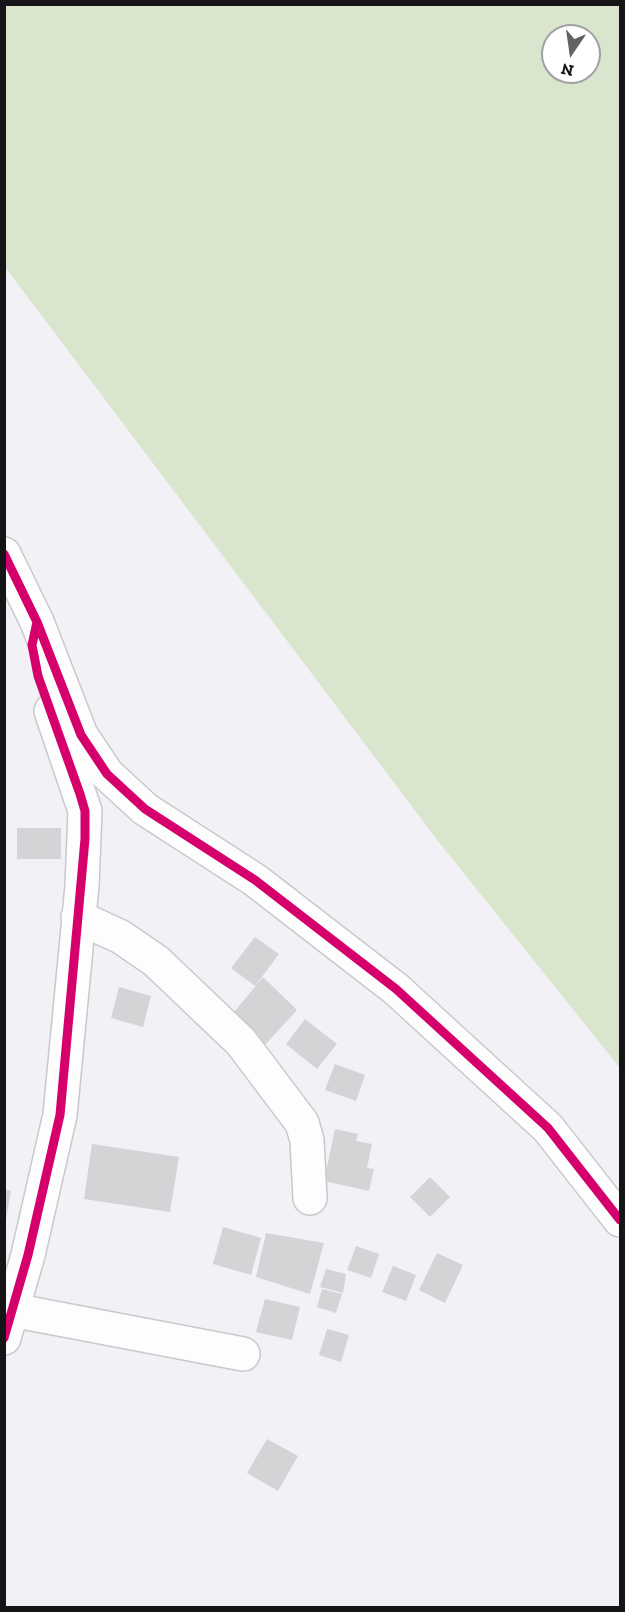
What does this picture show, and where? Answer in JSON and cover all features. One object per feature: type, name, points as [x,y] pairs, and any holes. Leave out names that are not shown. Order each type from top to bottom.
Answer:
[{"type":"street","points":[[4,554],[37,622],[81,735],[107,774],[145,809],[255,880],[396,989],[548,1128],[621,1220]]},
{"type":"street","points":[[37,622],[32,645],[38,676],[85,811],[84,865],[60,1114],[28,1255],[8,1324],[243,1354]]},
{"type":"street","points":[[78,917],[121,938],[156,961],[241,1042],[302,1123],[307,1140],[310,1198]]},
{"type":"green space","points":[[5,4],[620,5],[620,1068],[438,841],[5,267]]},
{"type":"building","points":[[17,828],[61,828],[61,859],[17,859]]},
{"type":"building","points":[[255,937],[279,954],[255,986],[231,968]]},
{"type":"building","points":[[263,977],[297,1010],[263,1047],[230,1017]]},
{"type":"building","points":[[119,987],[151,996],[143,1027],[111,1018]]},
{"type":"building","points":[[305,1019],[337,1044],[317,1069],[286,1044]]},
{"type":"building","points":[[335,1064],[365,1075],[356,1101],[325,1090]]},
{"type":"building","points":[[335,1129],[358,1134],[356,1141],[372,1144],[367,1168],[374,1169],[369,1191],[324,1181]]},
{"type":"building","points":[[92,1144],[179,1157],[170,1212],[84,1199]]},
{"type":"building","points":[[430,1177],[450,1197],[430,1217],[410,1197]]},
{"type":"building","points":[[4,1189],[11,1191],[6,1220],[4,1220]]},
{"type":"building","points":[[223,1227],[261,1238],[251,1275],[213,1264]]},
{"type":"building","points":[[266,1233],[324,1243],[310,1294],[256,1277]]},
{"type":"building","points":[[356,1246],[379,1254],[371,1278],[347,1270]]},
{"type":"building","points":[[437,1253],[463,1265],[445,1303],[419,1290]]},
{"type":"building","points":[[393,1266],[416,1275],[406,1301],[382,1292]]},
{"type":"building","points":[[326,1269],[346,1274],[343,1293],[320,1287]]},
{"type":"building","points":[[322,1289],[342,1294],[336,1313],[317,1307]]},
{"type":"building","points":[[265,1299],[300,1307],[292,1340],[256,1332]]},
{"type":"building","points":[[327,1329],[349,1335],[341,1362],[319,1355]]},
{"type":"building","points":[[267,1439],[298,1456],[278,1491],[247,1473]]},
{"type":"cycle path","points":[[4,554],[37,622],[81,735],[107,774],[145,809],[255,880],[396,989],[548,1128],[620,1220]]},
{"type":"cycle path","points":[[4,1338],[28,1255],[60,1115],[85,839],[85,811],[38,676],[32,645],[37,622]]}]
